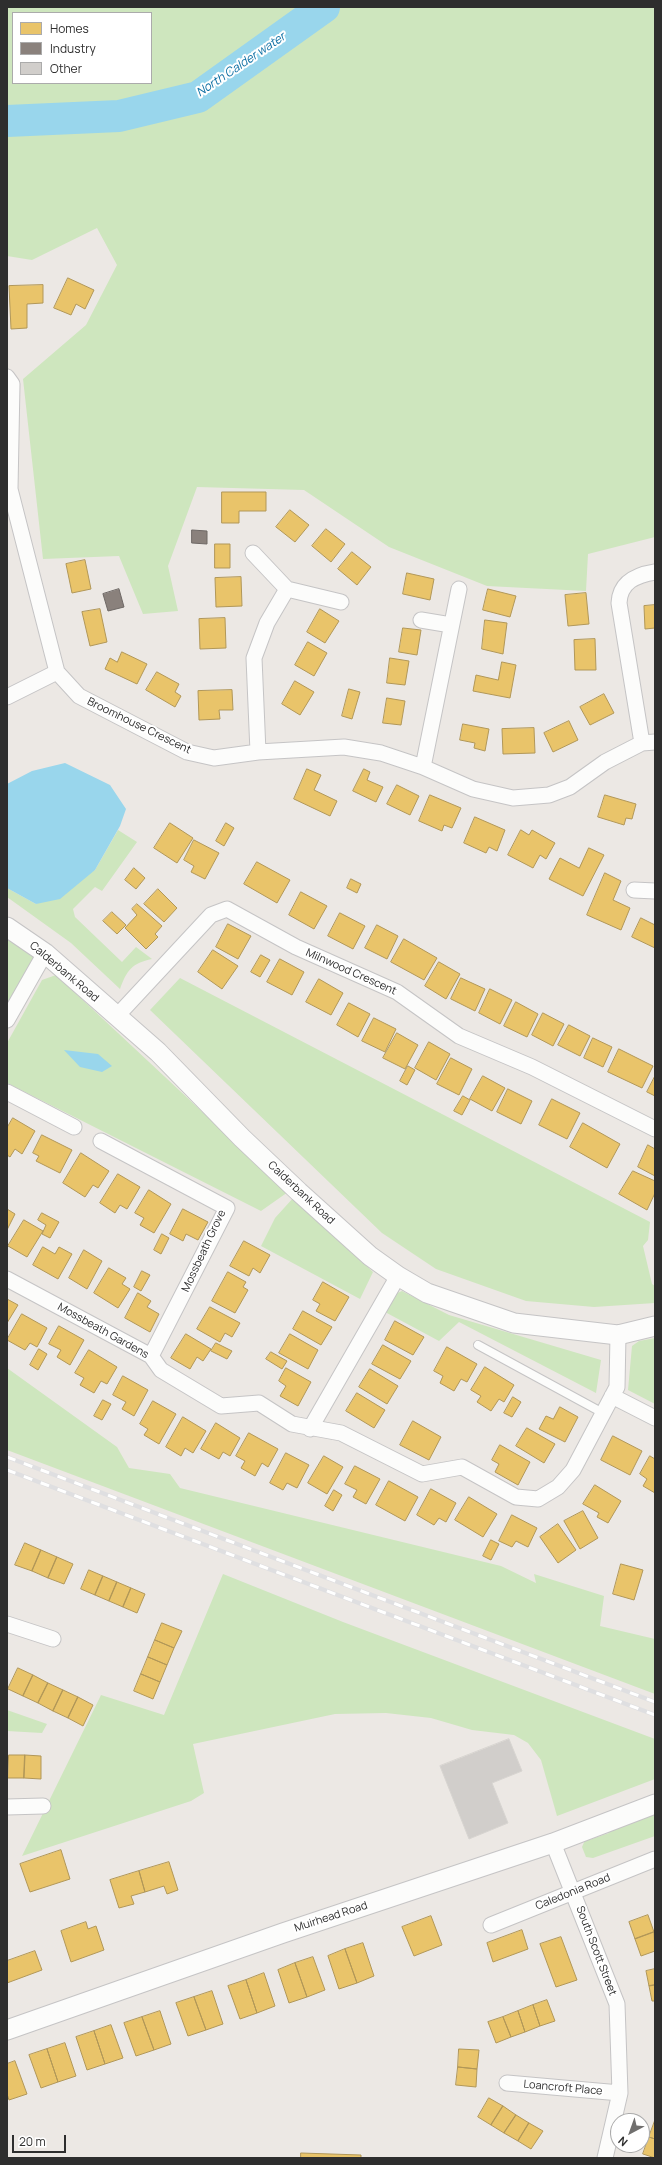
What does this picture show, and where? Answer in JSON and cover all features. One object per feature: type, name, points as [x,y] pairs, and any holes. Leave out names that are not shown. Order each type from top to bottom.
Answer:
[{"type":"street","name":"Broomhouse Crescent","points":[[7,377],[12,384],[10,489],[57,672],[79,696],[187,752],[214,758],[258,752],[344,748],[381,753],[424,767],[473,789],[495,796],[513,798],[549,795],[570,787],[605,762],[648,742]]},
{"type":"street","points":[[253,553],[287,589],[341,602]]},
{"type":"street","points":[[648,742],[619,603],[620,594],[629,580],[642,574],[655,572]]},
{"type":"street","points":[[258,752],[254,658],[267,623],[287,589]]},
{"type":"street","points":[[424,767],[459,589]]},
{"type":"street","points":[[421,620],[451,625]]},
{"type":"street","points":[[7,697],[57,672]]},
{"type":"street","points":[[634,890],[655,891]]},
{"type":"street","name":"Milnwood Crescent","points":[[117,1016],[211,915],[227,909],[296,947],[397,992],[459,1036],[532,1067],[655,1128]]},
{"type":"street","name":"Calderbank Road","points":[[7,927],[45,953],[158,1052],[242,1138],[299,1192],[370,1256],[398,1276],[427,1293],[514,1323],[618,1335],[655,1326]]},
{"type":"street","points":[[7,1020],[45,953]]},
{"type":"street","points":[[7,1092],[74,1127]]},
{"type":"street","name":"Mossbeath Grove","points":[[101,1141],[227,1208],[151,1356]]},
{"type":"street","points":[[310,1429],[398,1276]]},
{"type":"street","name":"Mossbeath Gardens","points":[[7,1279],[151,1356],[161,1370],[221,1406],[259,1403],[292,1424],[310,1429],[341,1434],[422,1474],[462,1467],[516,1497],[538,1499],[558,1487],[573,1470],[617,1387],[618,1335]]},
{"type":"street","points":[[612,1396],[655,1418]]},
{"type":"street","points":[[7,1624],[53,1640]]},
{"type":"street","name":"Muirhead Road","points":[[7,2030],[283,1934],[553,1843],[655,1804]]},
{"type":"street","points":[[7,1807],[43,1806]]},
{"type":"street","name":"South Scott Street","points":[[553,1843],[617,2004],[620,2093],[605,2158]]},
{"type":"street","name":"Caledonia Road","points":[[491,1925],[655,1859]]},
{"type":"street","name":"Loancroft Place","points":[[507,2083],[620,2093]]},
{"type":"lane","points":[[478,1345],[603,1413]]},
{"type":"green space","points":[[7,7],[655,7],[655,537],[588,554],[586,591],[487,586],[389,547],[304,490],[197,487],[168,566],[178,611],[143,614],[119,556],[43,559],[23,379],[86,325],[117,265],[97,228],[32,260],[7,256]]},
{"type":"green space","points":[[118,830],[137,842],[102,891],[95,887],[73,909],[75,917],[122,962],[136,947],[152,959],[131,968],[120,989],[71,943],[7,897],[7,888],[36,904],[95,870]]},
{"type":"green space","points":[[7,936],[35,956],[7,1008]]},
{"type":"green space","points":[[56,975],[288,1192],[261,1211],[7,1083],[7,1043],[42,980]]},
{"type":"green space","points":[[180,978],[650,1222],[648,1240],[643,1246],[652,1284],[655,1286],[655,1303],[594,1307],[526,1301],[436,1269],[382,1233],[150,1010]]},
{"type":"green space","points":[[294,1197],[373,1272],[360,1299],[261,1246],[275,1218]]},
{"type":"green space","points":[[402,1291],[449,1315],[601,1360],[596,1393],[459,1322],[439,1341],[385,1312],[395,1294]]},
{"type":"green space","points":[[655,1338],[655,1404],[628,1390],[632,1346],[639,1341]]},
{"type":"green space","points":[[7,1368],[117,1447],[129,1468],[170,1474],[180,1488],[501,1566],[536,1583],[534,1574],[604,1596],[600,1626],[655,1639],[655,1694],[7,1450]]},
{"type":"green space","points":[[223,1574],[343,1622],[655,1739],[655,1779],[557,1816],[541,1760],[528,1743],[514,1735],[472,1730],[431,1718],[386,1713],[335,1714],[193,1744],[204,1793],[191,1801],[22,1856],[101,1695],[164,1715]]},
{"type":"green space","points":[[7,1710],[47,1724],[42,1733],[7,1731]]},
{"type":"green space","points":[[655,1812],[655,1836],[593,1858],[586,1857],[582,1847],[586,1838],[589,1840],[609,1833],[607,1828]]},
{"type":"water","points":[[65,763],[110,785],[126,809],[120,826],[95,870],[60,899],[36,904],[7,888],[7,784],[32,771]]},
{"type":"water","points":[[64,1050],[98,1054],[112,1066],[102,1072],[80,1067]]},
{"type":"building: Homes","points":[[68,278],[94,290],[85,309],[76,304],[71,315],[54,308]]},
{"type":"building: Homes","points":[[43,285],[43,303],[27,304],[27,328],[11,329],[9,286]]},
{"type":"building: Homes","points":[[222,492],[266,492],[266,511],[239,511],[239,523],[222,523]]},
{"type":"building: Homes","points":[[290,510],[309,525],[295,542],[276,527]]},
{"type":"building: Homes","points":[[326,529],[345,544],[331,562],[312,546]]},
{"type":"building: Homes","points":[[215,544],[230,544],[230,568],[215,568]]},
{"type":"building: Homes","points":[[352,552],[371,567],[357,585],[338,569]]},
{"type":"building: Homes","points":[[85,560],[91,589],[72,593],[66,564]]},
{"type":"building: Homes","points":[[407,573],[434,579],[430,600],[403,594]]},
{"type":"building: Homes","points":[[241,577],[242,606],[216,607],[215,578]]},
{"type":"building: Homes","points":[[488,589],[516,596],[510,617],[483,610]]},
{"type":"building: Homes","points":[[586,593],[589,624],[568,626],[565,595]]},
{"type":"building: Homes","points":[[655,605],[655,628],[645,629],[644,606]]},
{"type":"building: Homes","points":[[100,609],[107,642],[90,646],[82,612]]},
{"type":"building: Homes","points":[[320,609],[339,621],[325,643],[307,632]]},
{"type":"building: Homes","points":[[225,618],[226,648],[200,649],[199,619]]},
{"type":"building: Homes","points":[[485,620],[507,623],[503,654],[482,649]]},
{"type":"building: Homes","points":[[403,628],[421,630],[417,655],[399,652]]},
{"type":"building: Homes","points":[[595,639],[596,670],[575,670],[574,640]]},
{"type":"building: Homes","points":[[308,642],[327,653],[314,676],[295,665]]},
{"type":"building: Homes","points":[[122,652],[147,664],[137,684],[105,669],[110,658],[117,662]]},
{"type":"building: Homes","points":[[390,658],[409,661],[405,685],[387,683]]},
{"type":"building: Homes","points":[[502,662],[516,665],[510,698],[473,691],[476,675],[498,680]]},
{"type":"building: Homes","points":[[157,672],[179,684],[175,692],[181,696],[175,707],[146,690]]},
{"type":"building: Homes","points":[[295,681],[314,692],[300,715],[282,704]]},
{"type":"building: Homes","points":[[349,689],[360,692],[352,719],[342,716]]},
{"type":"building: Homes","points":[[232,690],[233,710],[219,710],[220,719],[199,720],[198,691]]},
{"type":"building: Homes","points":[[604,694],[614,713],[590,725],[580,707]]},
{"type":"building: Homes","points":[[387,698],[405,701],[401,725],[383,723]]},
{"type":"building: Homes","points":[[569,721],[578,740],[553,752],[544,733]]},
{"type":"building: Homes","points":[[463,724],[489,729],[485,751],[474,748],[475,743],[460,740]]},
{"type":"building: Homes","points":[[534,728],[535,753],[503,754],[502,729]]},
{"type":"building: Homes","points":[[307,769],[321,775],[314,790],[337,801],[330,816],[294,799]]},
{"type":"building: Homes","points":[[364,769],[370,772],[367,780],[383,787],[376,802],[353,791]]},
{"type":"building: Homes","points":[[397,785],[419,796],[410,815],[387,804]]},
{"type":"building: Homes","points":[[430,795],[461,808],[452,828],[444,825],[442,831],[419,821]]},
{"type":"building: Homes","points":[[605,795],[636,804],[632,819],[626,818],[624,825],[598,817]]},
{"type":"building: Homes","points":[[475,817],[505,830],[497,851],[489,847],[486,853],[464,843]]},
{"type":"building: Homes","points":[[170,823],[193,838],[177,863],[154,848]]},
{"type":"building: Homes","points":[[226,823],[234,828],[224,846],[216,841]]},
{"type":"building: Homes","points":[[521,830],[529,835],[532,830],[555,843],[546,859],[540,855],[533,868],[508,855]]},
{"type":"building: Homes","points":[[194,840],[219,853],[205,879],[191,872],[194,866],[184,860]]},
{"type":"building: Homes","points":[[589,848],[604,855],[583,896],[549,879],[560,858],[579,868]]},
{"type":"building: Homes","points":[[257,862],[290,880],[277,903],[244,884]]},
{"type":"building: Homes","points":[[134,868],[145,878],[136,889],[125,880]]},
{"type":"building: Homes","points":[[605,873],[621,881],[613,900],[630,908],[621,930],[587,915]]},
{"type":"building: Homes","points":[[351,879],[361,884],[357,893],[347,888]]},
{"type":"building: Homes","points":[[158,889],[177,908],[164,922],[144,904]]},
{"type":"building: Homes","points":[[301,892],[327,906],[314,929],[289,915]]},
{"type":"building: Homes","points":[[137,904],[162,926],[155,934],[158,937],[146,949],[125,928],[137,915],[132,909]]},
{"type":"building: Homes","points":[[112,912],[126,925],[117,934],[103,921]]},
{"type":"building: Homes","points":[[340,913],[365,926],[353,949],[328,936]]},
{"type":"building: Homes","points":[[641,918],[655,925],[655,948],[632,937]]},
{"type":"building: Homes","points":[[228,924],[251,936],[238,959],[216,947]]},
{"type":"building: Homes","points":[[377,925],[398,936],[387,959],[365,948]]},
{"type":"building: Homes","points":[[404,939],[437,958],[424,980],[391,962]]},
{"type":"building: Homes","points":[[213,950],[238,966],[222,989],[198,972]]},
{"type":"building: Homes","points":[[261,955],[270,960],[260,977],[251,972]]},
{"type":"building: Homes","points":[[280,959],[304,972],[292,995],[267,982]]},
{"type":"building: Homes","points":[[439,962],[460,974],[446,999],[425,986]]},
{"type":"building: Homes","points":[[461,978],[485,989],[475,1011],[451,999]]},
{"type":"building: Homes","points":[[319,979],[343,993],[331,1015],[306,1002]]},
{"type":"building: Homes","points":[[490,989],[512,1000],[500,1024],[479,1013]]},
{"type":"building: Homes","points":[[516,1002],[538,1014],[527,1037],[504,1026]]},
{"type":"building: Homes","points":[[349,1003],[370,1014],[358,1037],[337,1025]]},
{"type":"building: Homes","points":[[543,1013],[564,1024],[553,1046],[532,1035]]},
{"type":"building: Homes","points":[[374,1018],[396,1029],[385,1052],[362,1041]]},
{"type":"building: Homes","points":[[569,1025],[590,1036],[580,1056],[558,1045]]},
{"type":"building: Homes","points":[[397,1033],[418,1045],[405,1069],[383,1058]]},
{"type":"building: Homes","points":[[593,1038],[612,1047],[603,1067],[584,1058]]},
{"type":"building: Homes","points":[[429,1042],[450,1054],[436,1080],[415,1068]]},
{"type":"building: Homes","points":[[619,1049],[653,1066],[642,1088],[608,1072]]},
{"type":"building: Homes","points":[[451,1058],[472,1069],[459,1095],[437,1084]]},
{"type":"building: Homes","points":[[408,1066],[415,1070],[407,1085],[400,1081]]},
{"type":"building: Homes","points":[[483,1076],[505,1088],[492,1111],[470,1099]]},
{"type":"building: Homes","points":[[655,1076],[655,1096],[647,1092]]},
{"type":"building: Homes","points":[[508,1089],[532,1101],[521,1124],[497,1112]]},
{"type":"building: Homes","points":[[463,1096],[470,1100],[462,1115],[454,1111]]},
{"type":"building: Homes","points":[[552,1099],[580,1113],[567,1139],[539,1125]]},
{"type":"building: Homes","points":[[13,1118],[35,1131],[22,1154],[15,1149],[10,1157],[7,1155],[7,1128]]},
{"type":"building: Homes","points":[[583,1123],[620,1144],[607,1168],[570,1147]]},
{"type":"building: Homes","points":[[42,1135],[72,1150],[60,1173],[36,1161],[39,1156],[33,1153]]},
{"type":"building: Homes","points":[[648,1145],[655,1149],[655,1176],[638,1167]]},
{"type":"building: Homes","points":[[81,1153],[109,1171],[98,1188],[93,1185],[85,1197],[63,1183]]},
{"type":"building: Homes","points":[[633,1171],[655,1181],[655,1193],[647,1210],[619,1194]]},
{"type":"building: Homes","points":[[118,1174],[140,1187],[127,1209],[120,1205],[115,1213],[100,1203]]},
{"type":"building: Homes","points":[[149,1190],[171,1204],[154,1233],[140,1225],[144,1218],[135,1213]]},
{"type":"building: Homes","points":[[7,1209],[15,1214],[7,1230]]},
{"type":"building: Homes","points":[[183,1209],[208,1222],[198,1240],[186,1234],[183,1241],[170,1234]]},
{"type":"building: Homes","points":[[42,1213],[59,1222],[50,1238],[42,1234],[46,1225],[38,1220]]},
{"type":"building: Homes","points":[[24,1220],[43,1231],[27,1257],[8,1246]]},
{"type":"building: Homes","points":[[162,1234],[169,1238],[161,1254],[154,1250]]},
{"type":"building: Homes","points":[[244,1241],[270,1255],[260,1273],[253,1268],[249,1276],[230,1266]]},
{"type":"building: Homes","points":[[43,1247],[55,1254],[59,1247],[72,1254],[58,1279],[33,1265]]},
{"type":"building: Homes","points":[[84,1250],[102,1261],[87,1289],[69,1278]]},
{"type":"building: Homes","points":[[109,1268],[126,1278],[122,1284],[130,1289],[118,1308],[94,1293]]},
{"type":"building: Homes","points":[[142,1271],[150,1275],[141,1291],[134,1287]]},
{"type":"building: Homes","points":[[228,1272],[246,1282],[243,1287],[248,1290],[235,1313],[212,1301]]},
{"type":"building: Homes","points":[[323,1282],[349,1297],[335,1321],[316,1311],[320,1304],[313,1300]]},
{"type":"building: Homes","points":[[138,1293],[151,1301],[147,1307],[159,1314],[150,1332],[125,1318]]},
{"type":"building: Homes","points":[[7,1299],[18,1305],[7,1323]]},
{"type":"building: Homes","points":[[210,1307],[240,1323],[232,1337],[225,1333],[220,1342],[197,1329]]},
{"type":"building: Homes","points":[[303,1311],[332,1327],[321,1345],[293,1329]]},
{"type":"building: Homes","points":[[22,1314],[47,1328],[37,1347],[30,1343],[25,1350],[7,1340]]},
{"type":"building: Homes","points":[[395,1321],[424,1337],[413,1355],[385,1340]]},
{"type":"building: Homes","points":[[59,1326],[84,1340],[70,1365],[57,1357],[61,1350],[49,1344]]},
{"type":"building: Homes","points":[[186,1334],[211,1349],[203,1361],[197,1357],[190,1369],[171,1358]]},
{"type":"building: Homes","points":[[290,1334],[318,1350],[308,1369],[279,1353]]},
{"type":"building: Homes","points":[[216,1343],[232,1351],[227,1359],[211,1351]]},
{"type":"building: Homes","points":[[383,1345],[411,1361],[400,1379],[372,1364]]},
{"type":"building: Homes","points":[[447,1347],[477,1364],[467,1382],[461,1379],[454,1391],[440,1383],[443,1376],[434,1371]]},
{"type":"building: Homes","points":[[39,1349],[47,1354],[38,1370],[30,1365]]},
{"type":"building: Homes","points":[[89,1350],[117,1367],[107,1384],[101,1381],[94,1393],[80,1385],[84,1378],[75,1373]]},
{"type":"building: Homes","points":[[271,1352],[287,1361],[282,1369],[266,1359]]},
{"type":"building: Homes","points":[[485,1367],[514,1385],[504,1402],[499,1399],[491,1411],[477,1402],[481,1396],[471,1390]]},
{"type":"building: Homes","points":[[286,1368],[311,1382],[298,1406],[280,1396],[286,1386],[279,1381]]},
{"type":"building: Homes","points":[[370,1369],[398,1386],[387,1404],[359,1387]]},
{"type":"building: Homes","points":[[123,1376],[148,1390],[134,1416],[122,1409],[126,1402],[113,1395]]},
{"type":"building: Homes","points":[[357,1393],[385,1410],[374,1428],[346,1411]]},
{"type":"building: Homes","points":[[513,1397],[521,1402],[512,1417],[504,1413]]},
{"type":"building: Homes","points":[[103,1400],[111,1404],[102,1420],[94,1416]]},
{"type":"building: Homes","points":[[153,1401],[176,1414],[159,1444],[144,1435],[148,1429],[140,1424]]},
{"type":"building: Homes","points":[[560,1407],[578,1417],[565,1442],[539,1429],[546,1416],[553,1419]]},
{"type":"building: Homes","points":[[183,1417],[206,1431],[193,1453],[185,1448],[181,1456],[166,1447]]},
{"type":"building: Homes","points":[[413,1421],[441,1437],[429,1460],[400,1445]]},
{"type":"building: Homes","points":[[216,1423],[240,1438],[230,1456],[223,1452],[219,1459],[201,1449]]},
{"type":"building: Homes","points":[[527,1428],[555,1444],[544,1463],[516,1446]]},
{"type":"building: Homes","points":[[249,1433],[278,1449],[268,1467],[262,1463],[255,1476],[241,1468],[245,1461],[236,1456]]},
{"type":"building: Homes","points":[[613,1436],[642,1451],[630,1475],[601,1460]]},
{"type":"building: Homes","points":[[500,1445],[530,1462],[518,1485],[495,1472],[499,1464],[492,1460]]},
{"type":"building: Homes","points":[[286,1453],[309,1465],[297,1488],[287,1483],[283,1490],[270,1483]]},
{"type":"building: Homes","points":[[324,1456],[343,1467],[327,1494],[308,1483]]},
{"type":"building: Homes","points":[[650,1456],[655,1459],[655,1493],[643,1486],[647,1479],[640,1474]]},
{"type":"building: Homes","points":[[355,1466],[380,1479],[366,1504],[353,1497],[357,1490],[345,1484]]},
{"type":"building: Homes","points":[[389,1481],[418,1497],[405,1521],[376,1505]]},
{"type":"building: Homes","points":[[595,1485],[621,1501],[608,1523],[597,1517],[599,1513],[583,1504]]},
{"type":"building: Homes","points":[[431,1489],[456,1503],[446,1522],[439,1518],[434,1525],[417,1515]]},
{"type":"building: Homes","points":[[334,1490],[342,1495],[333,1511],[325,1506]]},
{"type":"building: Homes","points":[[469,1497],[497,1514],[483,1537],[455,1520]]},
{"type":"building: Homes","points":[[583,1511],[598,1538],[580,1549],[564,1521]]},
{"type":"building: Homes","points":[[512,1515],[537,1528],[528,1547],[516,1541],[512,1547],[499,1541]]},
{"type":"building: Homes","points":[[558,1524],[576,1550],[558,1563],[540,1537]]},
{"type":"building: Homes","points":[[491,1540],[499,1544],[491,1560],[483,1556]]},
{"type":"building: Homes","points":[[25,1543],[41,1550],[32,1571],[15,1565]]},
{"type":"building: Homes","points":[[41,1550],[57,1557],[48,1578],[32,1571]]},
{"type":"building: Homes","points":[[57,1557],[73,1564],[64,1584],[48,1578]]},
{"type":"building: Homes","points":[[621,1564],[643,1570],[634,1600],[613,1594]]},
{"type":"building: Homes","points":[[89,1570],[103,1576],[95,1595],[81,1589]]},
{"type":"building: Homes","points":[[103,1576],[117,1582],[109,1601],[95,1595]]},
{"type":"building: Homes","points":[[117,1582],[131,1588],[123,1607],[109,1601]]},
{"type":"building: Homes","points":[[131,1588],[145,1594],[137,1613],[123,1607]]},
{"type":"building: Homes","points":[[162,1623],[182,1631],[174,1648],[155,1640]]},
{"type":"building: Homes","points":[[155,1640],[174,1648],[167,1665],[148,1657]]},
{"type":"building: Homes","points":[[148,1657],[167,1665],[160,1682],[141,1674]]},
{"type":"building: Homes","points":[[18,1668],[33,1675],[23,1696],[8,1689]]},
{"type":"building: Homes","points":[[141,1674],[160,1682],[153,1699],[134,1691]]},
{"type":"building: Homes","points":[[33,1675],[48,1683],[38,1703],[23,1696]]},
{"type":"building: Homes","points":[[48,1683],[63,1690],[53,1711],[38,1703]]},
{"type":"building: Homes","points":[[63,1690],[78,1697],[68,1718],[53,1711]]},
{"type":"building: Homes","points":[[78,1697],[93,1705],[83,1726],[68,1718]]},
{"type":"building: Homes","points":[[9,1755],[25,1755],[24,1778],[8,1778]]},
{"type":"building: Homes","points":[[25,1755],[41,1756],[41,1779],[24,1778]]},
{"type":"building: Homes","points":[[61,1850],[70,1879],[30,1892],[20,1864]]},
{"type":"building: Homes","points":[[169,1862],[178,1890],[167,1894],[164,1886],[145,1892],[139,1871]]},
{"type":"building: Homes","points":[[139,1871],[145,1892],[131,1896],[134,1904],[119,1908],[110,1880]]},
{"type":"building: Homes","points":[[648,1915],[654,1932],[635,1939],[629,1922]]},
{"type":"building: Homes","points":[[431,1916],[442,1945],[414,1956],[402,1927]]},
{"type":"building: Homes","points":[[86,1922],[88,1929],[96,1926],[104,1950],[71,1962],[61,1931]]},
{"type":"building: Homes","points":[[522,1930],[528,1949],[493,1962],[487,1943]]},
{"type":"building: Homes","points":[[654,1932],[655,1951],[641,1956],[635,1939]]},
{"type":"building: Homes","points":[[561,1937],[577,1980],[556,1987],[540,1944]]},
{"type":"building: Homes","points":[[363,1943],[374,1976],[357,1983],[345,1949]]},
{"type":"building: Homes","points":[[345,1949],[357,1983],[339,1989],[328,1956]]},
{"type":"building: Homes","points":[[35,1951],[42,1970],[7,1983],[7,1961]]},
{"type":"building: Homes","points":[[313,1957],[325,1990],[307,1997],[295,1963]]},
{"type":"building: Homes","points":[[295,1963],[307,1997],[289,2003],[278,1970]]},
{"type":"building: Homes","points":[[655,1969],[655,1985],[649,1986],[646,1971]]},
{"type":"building: Homes","points":[[264,1973],[275,2006],[257,2013],[246,1980]]},
{"type":"building: Homes","points":[[246,1980],[257,2013],[240,2019],[228,1986]]},
{"type":"building: Homes","points":[[655,1985],[655,2001],[652,2001],[649,1986]]},
{"type":"building: Homes","points":[[212,1991],[223,2024],[206,2030],[194,1997]]},
{"type":"building: Homes","points":[[194,1997],[206,2030],[188,2036],[176,2003]]},
{"type":"building: Homes","points":[[547,2000],[555,2021],[540,2026],[533,2005]]},
{"type":"building: Homes","points":[[533,2005],[540,2026],[525,2032],[518,2011]]},
{"type":"building: Homes","points":[[160,2011],[171,2044],[154,2050],[142,2017]]},
{"type":"building: Homes","points":[[518,2011],[525,2032],[511,2037],[503,2017]]},
{"type":"building: Homes","points":[[142,2017],[154,2050],[136,2056],[124,2023]]},
{"type":"building: Homes","points":[[503,2017],[511,2037],[496,2043],[488,2022]]},
{"type":"building: Homes","points":[[111,2025],[123,2058],[105,2064],[94,2031]]},
{"type":"building: Homes","points":[[94,2031],[105,2064],[87,2070],[76,2037]]},
{"type":"building: Homes","points":[[65,2043],[76,2076],[58,2082],[47,2049]]},
{"type":"building: Homes","points":[[47,2049],[58,2082],[41,2088],[29,2055]]},
{"type":"building: Homes","points":[[459,2049],[479,2050],[477,2069],[458,2067]]},
{"type":"building: Homes","points":[[15,2061],[27,2094],[9,2100],[7,2094],[7,2064]]},
{"type":"building: Homes","points":[[458,2067],[477,2069],[476,2087],[456,2085]]},
{"type":"building: Homes","points":[[489,2098],[503,2106],[491,2125],[478,2117]]},
{"type":"building: Homes","points":[[503,2106],[516,2115],[504,2133],[491,2125]]},
{"type":"building: Homes","points":[[516,2115],[529,2123],[518,2141],[504,2133]]},
{"type":"building: Homes","points":[[655,2120],[655,2139],[650,2137]]},
{"type":"building: Homes","points":[[529,2123],[543,2131],[531,2149],[518,2141]]},
{"type":"building: Homes","points":[[650,2137],[655,2139],[655,2158],[643,2154],[650,2153]]},
{"type":"building: Homes","points":[[301,2153],[361,2155],[361,2158],[301,2158]]},
{"type":"building: Industry","points":[[192,530],[207,531],[207,544],[192,543]]},
{"type":"building: Industry","points":[[119,589],[124,607],[108,611],[103,594]]},
{"type":"building: Other","points":[[509,1739],[522,1771],[492,1783],[508,1823],[469,1839],[440,1766]]},
{"type":"waterway","name":"North Calder water","points":[[7,121],[119,116],[198,97],[324,7]]},
{"type":"railway","points":[[7,1457],[655,1702]]},
{"type":"railway","points":[[7,1470],[655,1715]]}]
